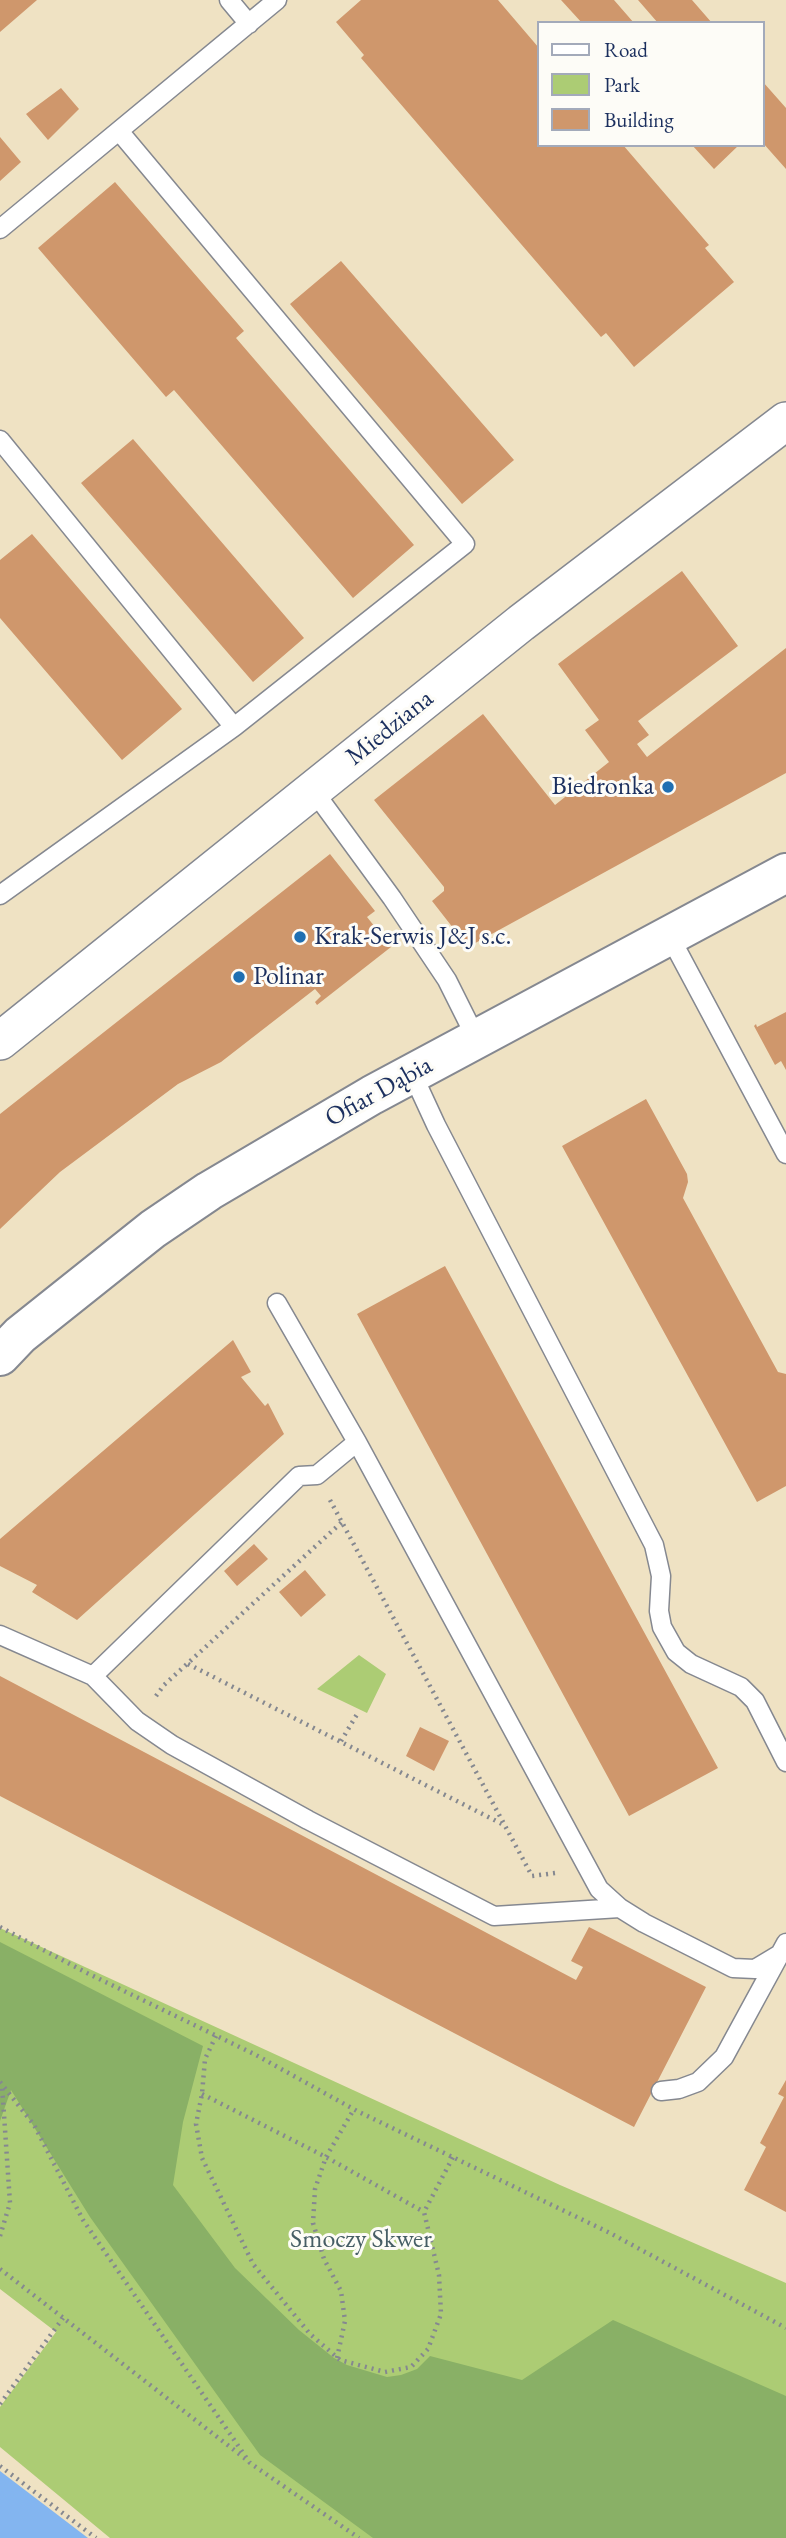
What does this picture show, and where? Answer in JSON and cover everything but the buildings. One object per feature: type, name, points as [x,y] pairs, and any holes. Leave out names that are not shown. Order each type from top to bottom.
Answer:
[{"type":"street","name":"Miedziana","points":[[0,1041],[521,623],[786,421]]},
{"type":"street","name":"Ofiar Dąbia","points":[[0,1356],[20,1335],[153,1228],[209,1191],[412,1073],[786,873]]},
{"type":"lane","points":[[229,0],[249,24]]},
{"type":"lane","points":[[0,229],[277,0]]},
{"type":"lane","points":[[0,895],[234,727],[465,544],[119,131]]},
{"type":"lane","points":[[0,440],[234,727]]},
{"type":"lane","points":[[313,790],[392,898],[447,980],[476,1038]]},
{"type":"lane","points":[[669,935],[786,1154]]},
{"type":"lane","points":[[412,1073],[436,1125],[654,1545],[661,1576],[659,1611],[662,1627],[676,1652],[691,1664],[741,1687],[755,1701],[786,1762]]},
{"type":"lane","points":[[276,1303],[357,1442],[599,1889],[620,1908],[644,1923],[733,1968],[755,1969],[783,1948]]},
{"type":"lane","points":[[93,1676],[299,1476],[317,1475],[357,1442]]},
{"type":"lane","points":[[0,1635],[93,1676],[137,1721],[172,1745],[308,1820],[494,1916],[620,1908]]},
{"type":"lane","points":[[661,2091],[680,2089],[698,2082],[724,2057],[783,1948]]},
{"type":"path","points":[[317,1475],[532,1875],[587,1869]]},
{"type":"path","points":[[137,1721],[164,1685],[342,1522]]},
{"type":"path","points":[[188,1664],[504,1825]]},
{"type":"path","points":[[341,1741],[359,1711]]},
{"type":"path","points":[[0,1927],[87,1973],[256,2055],[354,2109],[610,2233],[786,2328]]},
{"type":"path","points":[[216,2035],[205,2059],[196,2124],[202,2158],[253,2264],[310,2334],[337,2357],[385,2372],[411,2367],[428,2349],[441,2314],[439,2275],[424,2212],[453,2157]]},
{"type":"path","points":[[0,2236],[10,2203],[1,2083]]},
{"type":"path","points":[[1,2083],[34,2125],[83,2220],[250,2463]]},
{"type":"path","points":[[202,2094],[326,2157],[424,2212]]},
{"type":"path","points":[[337,2357],[345,2321],[341,2291],[324,2259],[313,2223],[316,2189],[326,2157],[354,2109]]},
{"type":"path","points":[[0,2269],[250,2463],[359,2538]]},
{"type":"path","points":[[0,2404],[63,2318]]},
{"type":"path","points":[[0,2466],[96,2538]]},
{"type":"green space","points":[[359,1655],[386,1674],[367,1713],[317,1689]]},
{"type":"green space","name":"Smoczy Skwer","points":[[0,1928],[560,2185],[786,2283],[786,2538],[110,2538],[0,2447],[0,2407],[56,2332],[0,2289]]},
{"type":"green space","points":[[0,1942],[203,2046],[183,2122],[173,2185],[235,2268],[299,2330],[334,2358],[347,2365],[387,2377],[417,2369],[430,2356],[522,2380],[613,2320],[786,2396],[786,2538],[373,2538],[260,2455],[90,2217],[11,2090],[0,2121]]},
{"type":"water","points":[[0,2471],[88,2538],[0,2538]]},
{"type":"place","name":"Biedronka","points":[[668,787]]},
{"type":"place","name":"Krak-Serwis J&J s.c.","points":[[300,937]]},
{"type":"place","name":"Polinar","points":[[239,977]]}]
